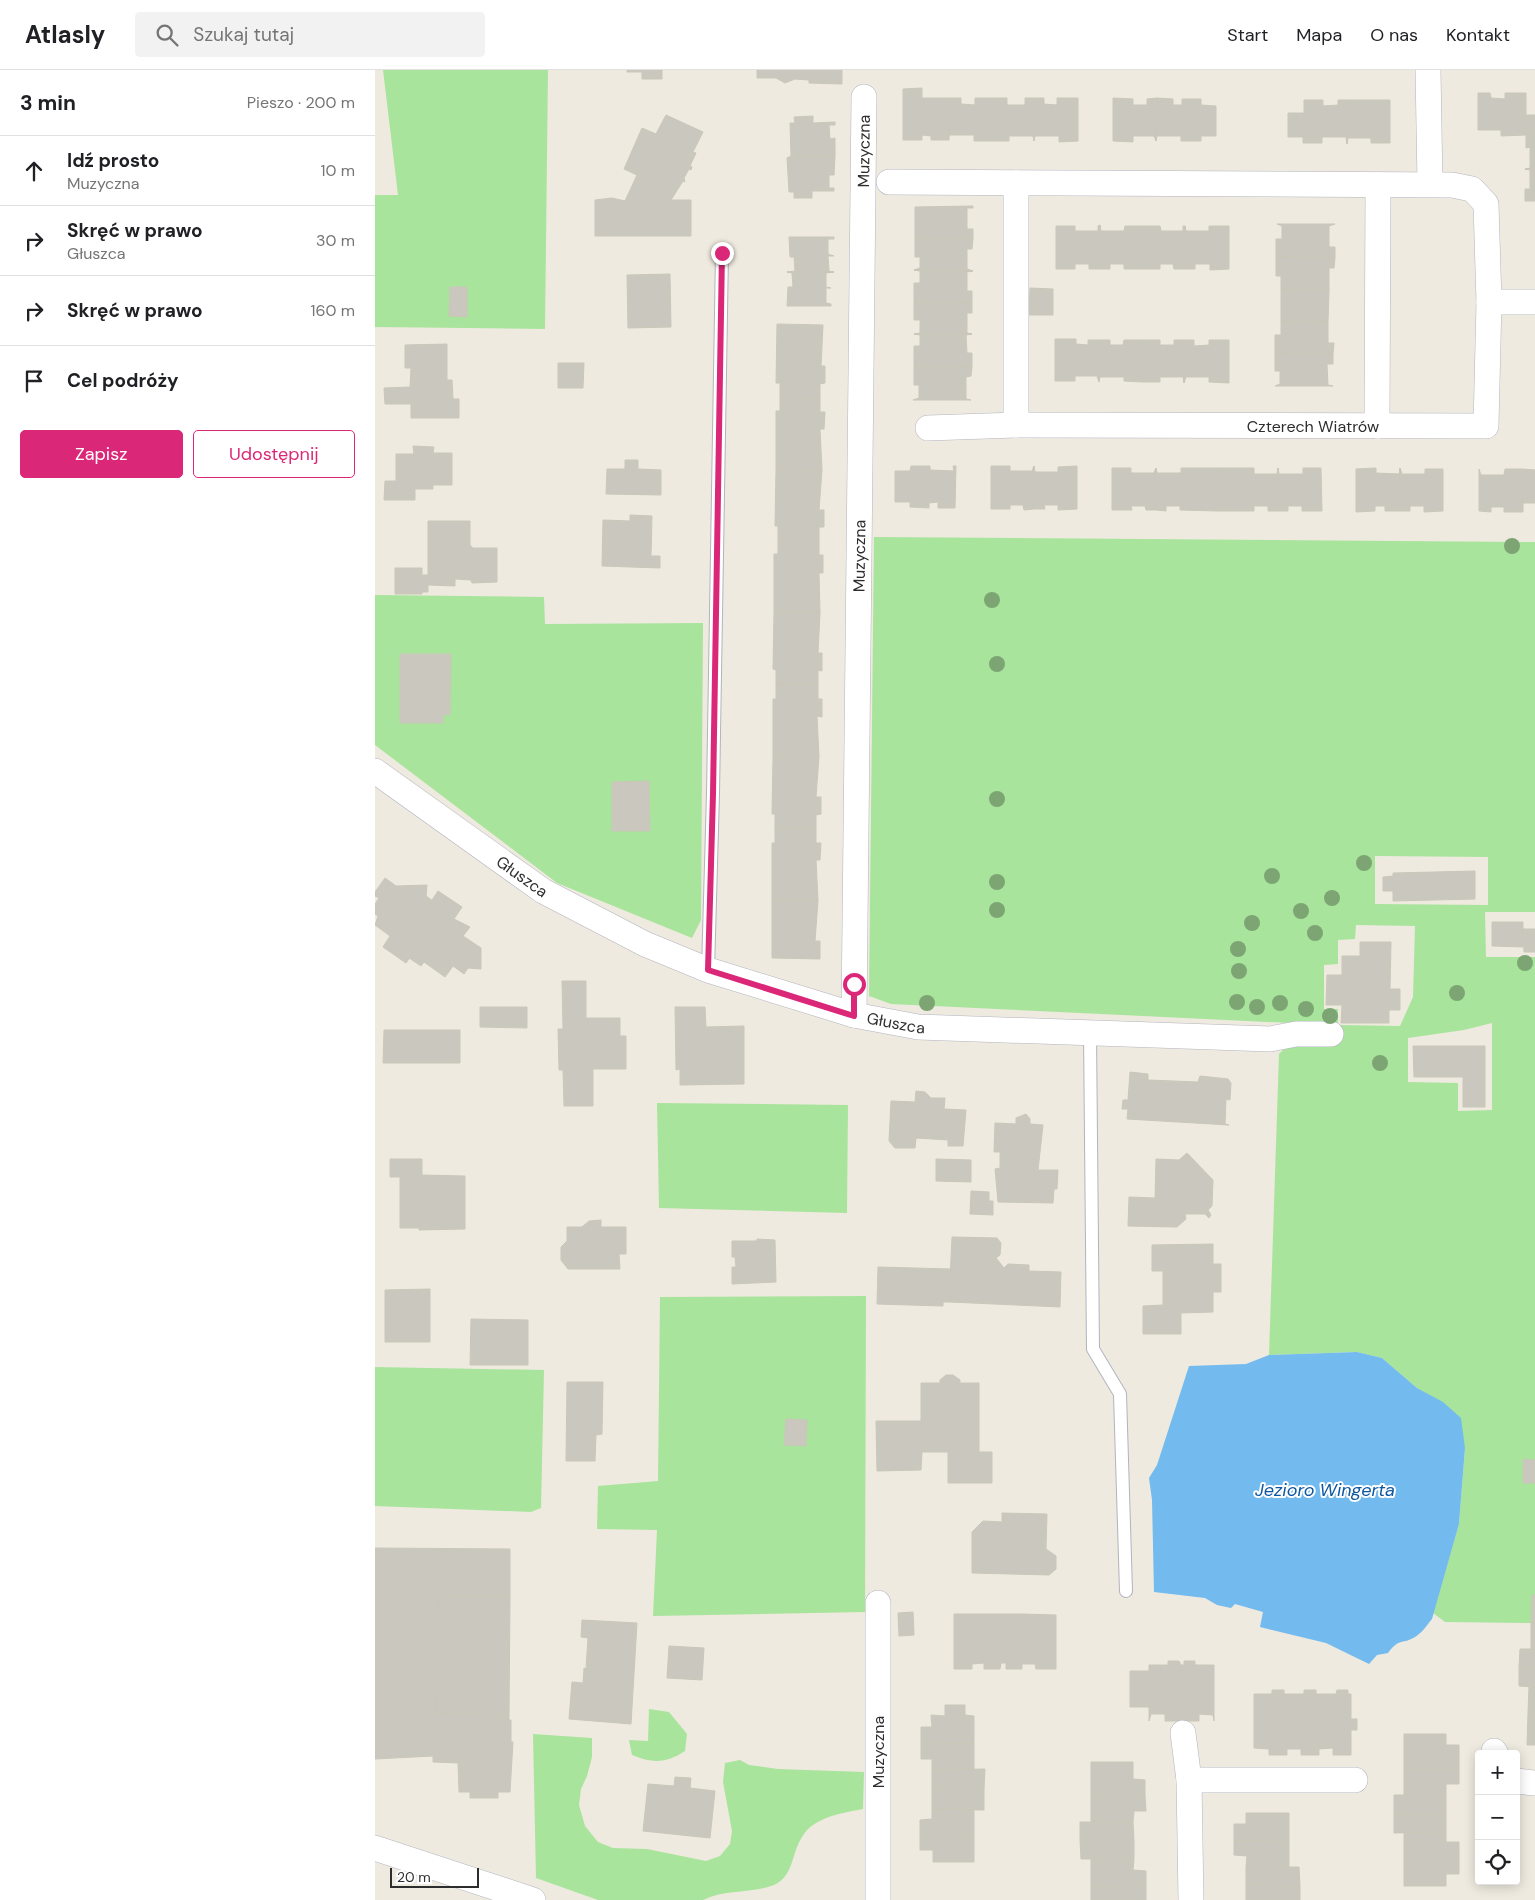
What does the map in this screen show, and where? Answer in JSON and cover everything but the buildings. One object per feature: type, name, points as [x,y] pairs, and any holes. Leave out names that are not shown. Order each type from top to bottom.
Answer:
[{"type":"street","points":[[1428,70],[1430,184]]},
{"type":"street","name":"Muzyczna","points":[[854,1016],[864,97]]},
{"type":"street","name":"Czterech Wiatrów","points":[[889,182],[1430,184],[1452,185],[1471,190],[1486,204],[1489,302],[1486,426],[1016,425],[928,428]]},
{"type":"street","points":[[1016,183],[1016,425]]},
{"type":"street","points":[[1377,426],[1378,185]]},
{"type":"street","points":[[1489,302],[1535,302]]},
{"type":"street","name":"Głuszca","points":[[375,771],[543,890],[645,944],[708,970],[854,1016],[918,1027],[1271,1039],[1297,1034],[1331,1034]]},
{"type":"street","name":"Muzyczna","points":[[878,1603],[878,1900]]},
{"type":"street","points":[[1183,1733],[1189,1780],[1191,1900]]},
{"type":"street","points":[[1189,1780],[1355,1780]]},
{"type":"street","points":[[1520,1781],[1535,1782]]},
{"type":"street","points":[[375,1848],[533,1900]]},
{"type":"lane","points":[[708,970],[713,794],[722,253]]},
{"type":"lane","points":[[1090,1032],[1093,1349],[1119,1394],[1126,1591]]},
{"type":"green space","points":[[383,70],[548,70],[545,329],[375,327],[375,195],[398,195]]},
{"type":"green space","points":[[874,537],[1535,542],[1535,912],[1485,912],[1486,957],[1535,957],[1535,1595],[1531,1623],[1445,1622],[1433,1613],[1459,1524],[1465,1448],[1427,1394],[1417,1388],[1382,1358],[1357,1352],[1269,1355],[1279,1054],[1291,1042],[1332,1025],[891,1004],[869,996]],"holes":[[[1375,856],[1488,857],[1488,905],[1375,904]],[[1356,925],[1415,926],[1413,997],[1400,1026],[1338,1025],[1338,1009],[1324,1009],[1324,965],[1338,964],[1338,940],[1355,939]],[[1492,1023],[1492,1110],[1458,1111],[1458,1083],[1408,1082],[1408,1038],[1464,1030]]]},
{"type":"green space","points":[[375,595],[544,597],[545,624],[703,623],[701,920],[692,938],[557,883],[375,745]]},
{"type":"green space","points":[[657,1103],[848,1105],[847,1213],[659,1208]]},
{"type":"green space","points":[[866,1296],[865,1612],[653,1616],[657,1530],[597,1529],[598,1486],[658,1481],[660,1297]]},
{"type":"green space","points":[[375,1367],[544,1370],[541,1508],[531,1512],[375,1506]]},
{"type":"green space","points":[[649,1709],[669,1712],[687,1734],[685,1751],[672,1758],[660,1761],[647,1760],[632,1755],[629,1740],[648,1741]]},
{"type":"green space","points":[[533,1734],[592,1738],[592,1757],[581,1789],[579,1805],[585,1826],[598,1842],[613,1848],[647,1849],[706,1861],[720,1856],[730,1844],[732,1831],[723,1782],[725,1763],[740,1760],[749,1765],[778,1769],[864,1772],[863,1809],[821,1820],[807,1830],[798,1844],[789,1870],[774,1885],[756,1890],[720,1894],[703,1900],[598,1900],[536,1878]]},
{"type":"water","name":"Jezioro Wingerta","points":[[1357,1352],[1382,1358],[1417,1388],[1443,1402],[1461,1418],[1465,1448],[1459,1524],[1432,1619],[1424,1629],[1415,1637],[1395,1645],[1388,1653],[1377,1655],[1369,1664],[1326,1643],[1260,1627],[1263,1612],[1235,1604],[1231,1608],[1217,1605],[1205,1598],[1154,1592],[1152,1500],[1149,1478],[1157,1465],[1189,1366],[1246,1364],[1269,1355]]},
{"type":"route","points":[[722,253],[713,794],[708,970],[854,1016],[854,984]]}]
